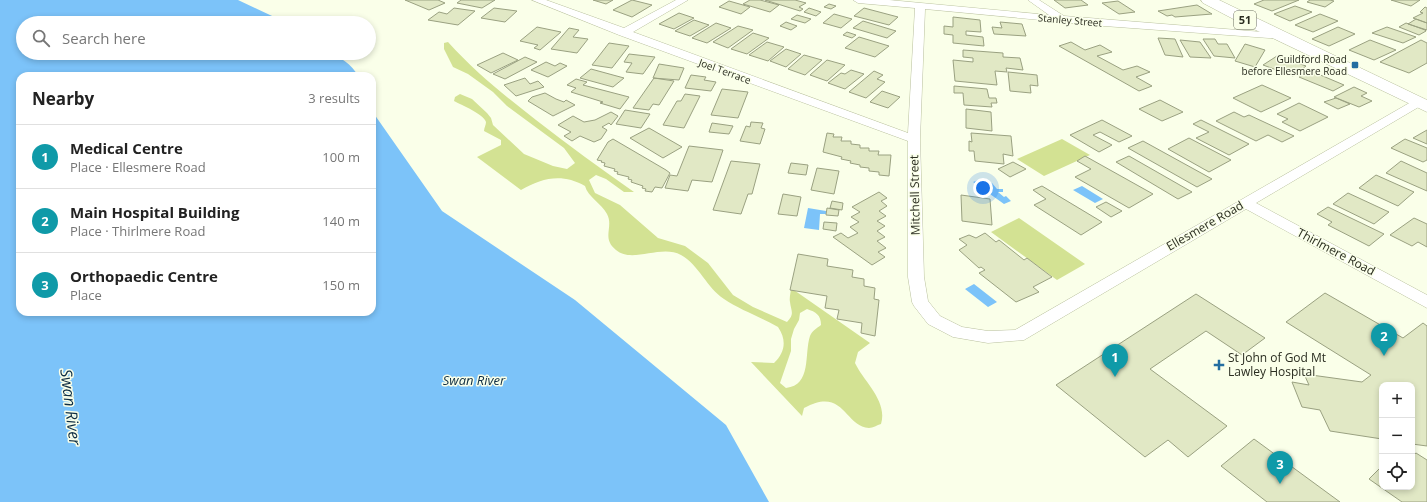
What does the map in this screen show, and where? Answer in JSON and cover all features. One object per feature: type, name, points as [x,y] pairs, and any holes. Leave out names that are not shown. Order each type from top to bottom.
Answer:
[{"type":"highway","name":"51","points":[[1208,0],[1244,19],[1283,36],[1422,104]]},
{"type":"highway","name":"51","points":[[1220,0],[1283,36]]},
{"type":"street","name":"Joel Terrace","points":[[537,0],[623,33],[914,139]]},
{"type":"street","points":[[623,33],[683,0]]},
{"type":"street","name":"Stanley Street","points":[[858,0],[1062,19],[1283,36]]},
{"type":"street","points":[[1033,0],[1062,19]]},
{"type":"street","name":"Mitchell Street","points":[[920,6],[914,139],[916,277],[920,302],[934,320],[959,333],[988,337]]},
{"type":"street","name":"Ellesmere Road","points":[[988,337],[1018,336],[1245,203],[1422,104]]},
{"type":"street","name":"Thirlmere Road","points":[[1245,203],[1427,302]]},
{"type":"green space","points":[[448,42],[479,73],[524,111],[572,148],[634,192],[624,192],[606,179],[596,175],[589,180],[595,193],[620,205],[658,238],[685,246],[708,263],[733,295],[753,307],[787,322],[792,315],[790,300],[791,288],[870,343],[858,352],[855,363],[874,392],[881,407],[881,424],[872,428],[861,426],[836,404],[828,402],[817,402],[804,408],[802,416],[751,362],[774,363],[778,359],[784,346],[784,341],[778,327],[724,299],[713,289],[693,265],[681,255],[673,252],[656,252],[630,255],[623,254],[616,250],[612,246],[608,237],[609,219],[607,214],[585,186],[568,179],[560,178],[537,182],[521,190],[477,157],[501,145],[501,140],[484,131],[486,122],[481,116],[454,101],[455,97],[460,94],[472,99],[487,113],[491,118],[493,125],[524,154],[553,166],[567,169],[575,163],[564,148],[507,106],[493,92],[468,74],[453,67],[444,49],[444,43]],"holes":[[[807,309],[819,316],[821,325],[813,331],[810,336],[806,368],[800,381],[794,386],[786,388],[780,383],[791,351],[791,339],[799,320],[800,313]]]},
{"type":"green space","points":[[1062,139],[1090,155],[1044,176],[1017,159]]},
{"type":"green space","points":[[1019,218],[1085,264],[1057,280],[991,232]]},
{"type":"water","name":"Swan River","points":[[0,0],[238,0],[272,16],[16,16],[16,60],[342,60],[355,72],[16,72],[16,316],[376,316],[376,117],[442,211],[575,300],[726,425],[769,502],[0,502]]},
{"type":"water","points":[[978,180],[983,183],[992,183],[997,189],[1003,189],[1003,192],[998,192],[1004,197],[1006,196],[1011,201],[1004,204],[973,182]]},
{"type":"water","points":[[1082,186],[1103,199],[1095,203],[1073,190]]},
{"type":"water","points":[[808,208],[826,211],[826,214],[820,214],[819,230],[804,228]]},
{"type":"water","points":[[974,284],[997,302],[988,307],[965,289]]},
{"type":"building","points":[[405,0],[438,0],[445,3],[429,10]]},
{"type":"building","points":[[461,0],[495,0],[482,8],[457,3]]},
{"type":"building","points":[[593,0],[613,0],[606,4]]},
{"type":"building","points":[[632,0],[652,5],[632,17],[613,10]]},
{"type":"building","points":[[750,0],[760,0],[779,5],[770,12],[743,4]]},
{"type":"building","points":[[765,0],[795,0],[806,3],[799,7],[803,9],[800,11]]},
{"type":"building","points":[[1054,0],[1081,0],[1088,5],[1065,8]]},
{"type":"building","points":[[1264,0],[1299,0],[1272,11],[1254,4]]},
{"type":"building","points":[[1310,0],[1334,1],[1325,7],[1307,2]]},
{"type":"building","points":[[1391,0],[1420,0],[1411,6]]},
{"type":"building","points":[[729,1],[750,7],[741,14],[719,7]]},
{"type":"building","points":[[1118,1],[1135,12],[1119,14],[1102,3]]},
{"type":"building","points":[[829,4],[836,6],[831,9],[824,7]]},
{"type":"building","points":[[1197,5],[1212,14],[1175,17],[1172,15],[1167,16],[1158,11]]},
{"type":"building","points":[[1295,6],[1312,12],[1290,21],[1274,14]]},
{"type":"building","points":[[1425,7],[1427,8],[1427,23],[1413,18],[1423,13],[1420,12]]},
{"type":"building","points":[[454,8],[475,11],[458,25],[428,20],[439,12],[447,14]]},
{"type":"building","points":[[494,8],[517,11],[505,22],[481,18]]},
{"type":"building","points":[[809,8],[821,12],[816,16],[804,12]]},
{"type":"building","points":[[864,8],[898,17],[889,25],[854,16]]},
{"type":"building","points":[[679,13],[694,18],[674,29],[659,24]]},
{"type":"building","points":[[834,14],[852,19],[841,28],[823,23]]},
{"type":"building","points":[[1320,14],[1338,21],[1313,32],[1295,25]]},
{"type":"building","points":[[797,15],[811,19],[805,23],[791,19]]},
{"type":"building","points":[[953,17],[980,20],[981,32],[966,31],[966,35],[983,37],[984,46],[953,43],[953,35],[944,34],[944,26],[953,27]]},
{"type":"building","points":[[1416,19],[1427,23],[1427,30],[1408,24]]},
{"type":"building","points":[[694,20],[709,25],[690,36],[675,31]]},
{"type":"building","points":[[863,21],[896,31],[887,38],[853,28]]},
{"type":"building","points":[[786,22],[797,26],[791,30],[780,26]]},
{"type":"building","points":[[1000,22],[1022,24],[1026,36],[994,34],[992,27],[1002,28]]},
{"type":"building","points":[[716,23],[731,28],[707,43],[692,38]]},
{"type":"building","points":[[1406,23],[1426,31],[1419,35],[1399,27]]},
{"type":"building","points":[[738,26],[753,30],[728,48],[713,42]]},
{"type":"building","points":[[537,27],[561,32],[540,50],[534,48],[538,45],[520,41]]},
{"type":"building","points":[[1338,27],[1355,34],[1329,46],[1312,39]]},
{"type":"building","points":[[1387,27],[1416,37],[1403,43],[1372,33]]},
{"type":"building","points":[[569,28],[579,30],[573,37],[588,39],[577,53],[551,49]]},
{"type":"building","points":[[847,32],[856,35],[852,38],[843,35]]},
{"type":"building","points":[[753,33],[769,38],[747,54],[731,49]]},
{"type":"building","points":[[859,37],[889,46],[875,57],[845,48]]},
{"type":"building","points":[[1158,38],[1175,39],[1183,57],[1165,55]]},
{"type":"building","points":[[1203,39],[1215,39],[1218,44],[1227,44],[1235,58],[1214,56]]},
{"type":"building","points":[[1180,40],[1200,42],[1211,58],[1190,57]]},
{"type":"building","points":[[1370,40],[1396,50],[1374,60],[1349,50]]},
{"type":"building","points":[[1421,40],[1427,43],[1427,63],[1409,73],[1380,62]]},
{"type":"building","points":[[767,42],[784,47],[768,61],[749,55]]},
{"type":"building","points":[[1071,42],[1085,50],[1100,45],[1112,52],[1097,56],[1123,70],[1137,66],[1150,72],[1136,77],[1152,86],[1139,91],[1059,46]]},
{"type":"building","points":[[609,43],[629,46],[612,68],[592,65]]},
{"type":"building","points":[[1245,44],[1265,50],[1255,67],[1235,61]]},
{"type":"building","points":[[786,49],[801,54],[786,67],[770,61]]},
{"type":"building","points":[[963,50],[1003,53],[1003,57],[1020,58],[1023,70],[1006,68],[1007,72],[995,71],[997,85],[955,81],[953,60],[973,62],[973,58],[963,57]]},
{"type":"building","points":[[503,53],[518,60],[491,73],[477,65]]},
{"type":"building","points":[[629,54],[655,57],[643,74],[626,72],[632,63],[624,62]]},
{"type":"building","points":[[804,55],[822,60],[805,75],[788,69]]},
{"type":"building","points":[[1277,56],[1306,66],[1293,76],[1263,65]]},
{"type":"building","points":[[525,57],[537,62],[505,79],[493,74]]},
{"type":"building","points":[[827,60],[845,65],[827,81],[810,75]]},
{"type":"building","points":[[546,62],[555,66],[560,63],[567,66],[548,77],[531,70]]},
{"type":"building","points":[[659,64],[684,68],[679,80],[653,78]]},
{"type":"building","points":[[591,69],[624,78],[613,87],[580,78]]},
{"type":"building","points":[[851,70],[864,74],[845,89],[828,83],[841,73],[845,74]]},
{"type":"building","points":[[874,71],[883,75],[877,79],[885,82],[866,98],[849,92]]},
{"type":"building","points":[[1311,71],[1344,85],[1333,91],[1299,77]]},
{"type":"building","points":[[1008,72],[1037,75],[1038,86],[1030,85],[1031,93],[1010,91]]},
{"type":"building","points":[[691,75],[706,77],[704,80],[716,82],[711,91],[685,88]]},
{"type":"building","points":[[525,78],[530,84],[538,81],[544,87],[516,96],[504,85]]},
{"type":"building","points":[[654,78],[674,81],[659,105],[653,104],[649,110],[633,108]]},
{"type":"building","points":[[576,79],[587,82],[583,85],[629,97],[620,109],[600,103],[603,102],[571,92],[576,88],[567,85]]},
{"type":"building","points":[[1262,85],[1291,98],[1261,112],[1233,98]]},
{"type":"building","points":[[954,86],[987,89],[989,98],[996,98],[997,103],[991,103],[992,107],[964,105],[963,93],[954,93]]},
{"type":"building","points":[[1354,87],[1367,93],[1361,96],[1372,101],[1359,107],[1334,97]]},
{"type":"building","points":[[722,89],[748,92],[738,118],[711,115]]},
{"type":"building","points":[[882,91],[900,97],[888,108],[870,102]]},
{"type":"building","points":[[545,93],[556,99],[564,102],[566,100],[575,105],[553,116],[528,101],[532,97]]},
{"type":"building","points":[[685,94],[700,96],[684,128],[663,125],[677,101],[681,101]]},
{"type":"building","points":[[1336,98],[1350,104],[1338,109],[1324,102]]},
{"type":"building","points":[[1160,100],[1183,112],[1162,121],[1139,109]]},
{"type":"building","points":[[1299,103],[1328,117],[1300,131],[1282,122],[1288,119],[1277,114]]},
{"type":"building","points":[[966,109],[991,112],[992,131],[966,128]]},
{"type":"building","points":[[625,110],[650,114],[641,128],[616,124]]},
{"type":"building","points":[[611,112],[618,116],[611,125],[609,123],[602,127],[607,130],[601,139],[594,142],[580,136],[572,141],[564,136],[571,132],[558,125],[573,116],[584,122],[595,120]]},
{"type":"building","points":[[1234,112],[1244,117],[1249,115],[1294,136],[1282,142],[1268,135],[1256,141],[1216,121]]},
{"type":"building","points":[[1102,120],[1132,136],[1119,142],[1100,132],[1093,135],[1112,145],[1099,152],[1070,135]]},
{"type":"building","points":[[1201,120],[1249,144],[1229,155],[1196,138],[1209,132],[1193,124]]},
{"type":"building","points":[[751,122],[763,123],[761,128],[765,129],[760,144],[740,141],[746,126],[750,127]]},
{"type":"building","points":[[712,123],[733,126],[729,134],[709,132]]},
{"type":"building","points":[[649,128],[682,147],[663,158],[630,138]]},
{"type":"building","points":[[1427,130],[1427,144],[1413,138]]},
{"type":"building","points":[[827,133],[834,134],[833,137],[842,137],[841,141],[851,141],[851,144],[860,145],[860,148],[869,148],[869,151],[879,151],[878,155],[891,155],[889,176],[879,175],[879,172],[869,171],[869,168],[860,167],[860,165],[850,163],[851,161],[841,159],[842,157],[823,152]]},
{"type":"building","points":[[971,133],[1011,136],[1013,156],[1003,154],[1004,164],[975,161],[974,151],[969,151],[969,141],[972,142]]},
{"type":"building","points":[[1189,138],[1231,160],[1209,172],[1168,149]]},
{"type":"building","points":[[613,139],[670,173],[662,188],[655,187],[652,192],[645,191],[646,189],[642,188],[643,186],[631,182],[632,180],[628,179],[629,177],[617,174],[618,172],[614,171],[615,169],[604,166],[605,163],[597,160],[608,142]]},
{"type":"building","points":[[1405,139],[1427,148],[1427,160],[1423,162],[1391,148]]},
{"type":"building","points":[[1143,141],[1212,179],[1197,187],[1128,148]]},
{"type":"building","points":[[689,146],[723,150],[712,182],[692,180],[688,191],[665,188],[670,175],[677,176]]},
{"type":"building","points":[[1085,156],[1153,194],[1129,208],[1075,177],[1091,169],[1077,161]]},
{"type":"building","points":[[1129,156],[1192,192],[1178,199],[1116,162]]},
{"type":"building","points":[[731,161],[760,164],[752,194],[748,194],[741,214],[713,210]]},
{"type":"building","points":[[1401,161],[1427,173],[1427,191],[1386,173]]},
{"type":"building","points":[[1013,162],[1026,169],[1010,177],[998,169]]},
{"type":"building","points":[[791,163],[808,165],[806,175],[788,173]]},
{"type":"building","points":[[817,168],[839,171],[834,194],[811,190]]},
{"type":"building","points":[[1376,175],[1414,192],[1398,206],[1359,188]]},
{"type":"building","points":[[1042,186],[1102,222],[1081,235],[1034,205],[1046,199],[1033,190]]},
{"type":"building","points":[[879,192],[887,198],[881,201],[887,206],[879,211],[886,216],[877,221],[885,226],[877,231],[885,237],[877,241],[886,248],[878,252],[885,257],[872,265],[833,237],[841,233],[848,238],[858,233],[850,227],[859,222],[851,217],[860,212],[852,207]]},
{"type":"building","points":[[1348,193],[1389,212],[1374,224],[1333,204]]},
{"type":"building","points":[[783,194],[801,197],[797,216],[778,214]]},
{"type":"building","points":[[961,195],[990,199],[992,225],[962,221]]},
{"type":"building","points":[[832,201],[843,203],[842,210],[830,208]]},
{"type":"building","points":[[1106,202],[1122,211],[1111,217],[1096,207]]},
{"type":"building","points":[[1328,207],[1384,234],[1369,246],[1328,225],[1332,222],[1317,214]]},
{"type":"building","points":[[827,208],[839,210],[838,216],[826,215]]},
{"type":"building","points":[[1414,218],[1427,224],[1427,247],[1418,242],[1412,246],[1390,235]]},
{"type":"building","points":[[824,222],[837,223],[836,231],[823,229]]},
{"type":"building","points":[[985,233],[996,242],[999,240],[1024,260],[1027,258],[1052,277],[1033,287],[1039,292],[1016,302],[979,273],[985,270],[981,267],[979,268],[959,250],[967,245],[959,239],[969,235],[976,238]]},
{"type":"building","points":[[798,254],[828,259],[827,266],[853,270],[852,277],[864,279],[864,286],[875,288],[874,299],[879,300],[875,336],[861,333],[862,323],[837,319],[839,310],[825,308],[827,296],[790,290]]},
{"type":"building","points":[[1325,293],[1403,338],[1423,323],[1427,326],[1427,446],[1415,444],[1415,382],[1379,382],[1379,439],[1330,431],[1320,410],[1302,407],[1292,382],[1309,385],[1304,374],[1362,382],[1371,375],[1286,322]]},
{"type":"building","points":[[1196,294],[1265,338],[1242,355],[1206,331],[1150,369],[1227,426],[1188,457],[1168,440],[1145,457],[1056,385]]},
{"type":"building","points":[[1254,439],[1340,502],[1267,502],[1221,466]]},
{"type":"building","points":[[1415,454],[1427,460],[1427,502],[1402,502],[1385,490],[1415,490]]},
{"type":"building","points":[[1379,469],[1379,486],[1369,479]]},
{"type":"place","name":"Guildford Road before Ellesmere Road","points":[[1355,65]]},
{"type":"place","name":"Main Hospital Building","points":[[1384,356]]},
{"type":"place","name":"St John of God Mt Lawley Hospital","points":[[1219,365]]},
{"type":"place","name":"Medical Centre","points":[[1115,377]]},
{"type":"place","name":"Orthopaedic Centre","points":[[1280,484]]}]
